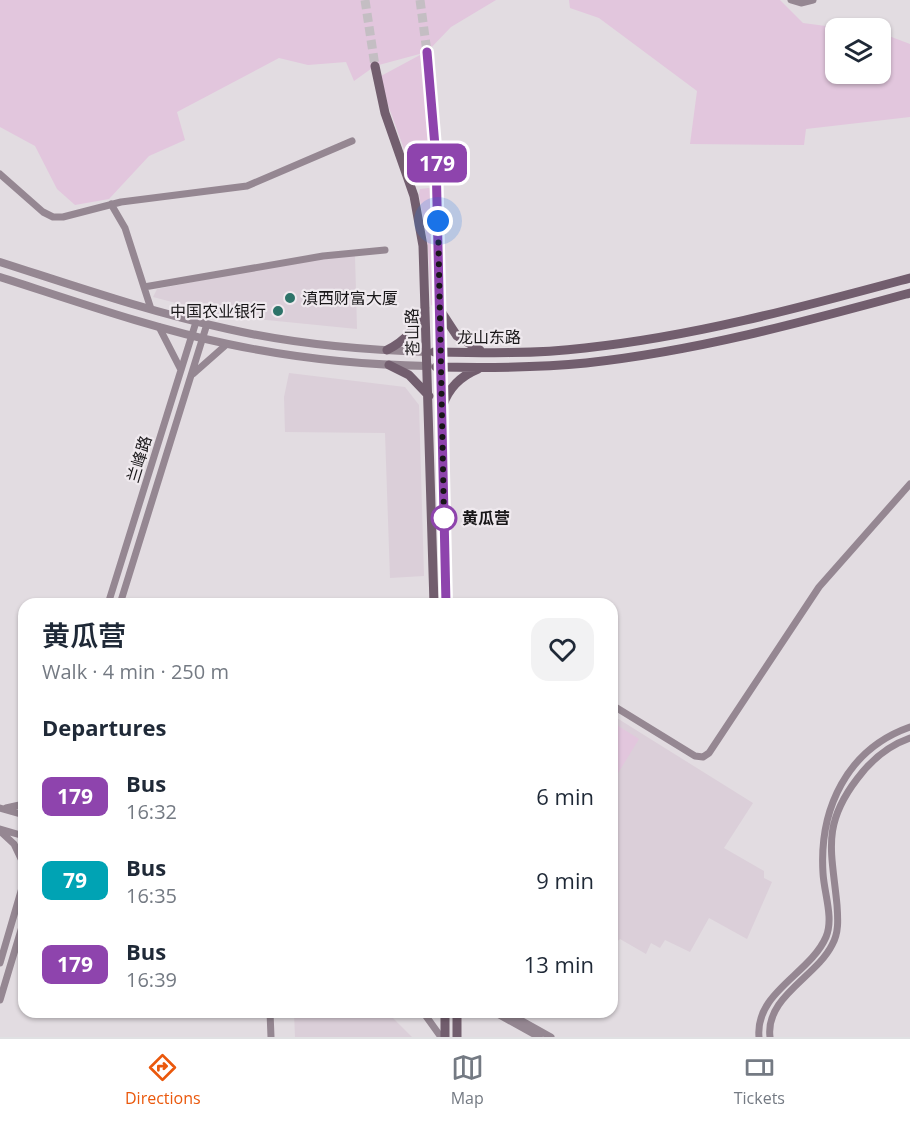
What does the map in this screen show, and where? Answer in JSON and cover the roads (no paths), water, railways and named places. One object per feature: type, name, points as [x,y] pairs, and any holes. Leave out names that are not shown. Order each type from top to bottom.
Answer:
[{"type":"main road","name":"苍山路","points":[[427,52],[436,140],[446,598]]},
{"type":"main road","name":"苍山路","points":[[375,66],[385,113],[409,180],[417,212],[424,258],[434,598]]},
{"type":"main road","name":"龙山东路","points":[[427,352],[583,349],[677,335],[752,320],[910,278]]},
{"type":"main road","name":"龙山东路","points":[[428,366],[571,364],[671,351],[755,334],[910,293]]},
{"type":"main road","points":[[387,350],[401,342],[412,331],[426,306]]},
{"type":"main road","points":[[440,308],[447,323],[457,336],[472,346],[488,352]]},
{"type":"main road","points":[[389,365],[409,375],[429,396]]},
{"type":"main road","points":[[442,413],[448,394],[456,383],[483,367]]},
{"type":"main road","points":[[445,1018],[446,1037]]},
{"type":"main road","points":[[457,1018],[457,1037]]},
{"type":"street","points":[[791,0],[801,3],[813,0]]},
{"type":"street","points":[[0,174],[35,206],[53,217],[67,217],[111,204],[247,186],[352,141]]},
{"type":"street","points":[[111,204],[125,228],[151,309]]},
{"type":"street","points":[[144,287],[323,256],[385,250]]},
{"type":"street","name":"龙山东路","points":[[0,262],[196,322],[292,341],[427,352]]},
{"type":"street","name":"龙山东路","points":[[0,277],[159,327],[226,344],[313,359],[428,366]]},
{"type":"street","name":"兰峰路","points":[[110,598],[196,322]]},
{"type":"street","name":"兰峰路","points":[[122,598],[207,324]]},
{"type":"street","points":[[159,327],[181,370]]},
{"type":"street","points":[[191,375],[226,344]]},
{"type":"street","points":[[618,709],[695,756],[703,757],[710,753],[819,586],[910,484]]},
{"type":"street","points":[[759,1037],[760,1022],[770,1001],[812,958],[825,939],[828,921],[823,843],[832,800],[853,768],[882,740],[910,727]]},
{"type":"street","points":[[770,1037],[770,1023],[778,1006],[817,966],[834,942],[838,921],[830,846],[837,810],[872,761],[888,748],[910,738]]},
{"type":"street","points":[[882,740],[888,748]]},
{"type":"street","points":[[1,808],[18,805]]},
{"type":"street","points":[[1,808],[18,814]]},
{"type":"street","points":[[0,830],[18,834]]},
{"type":"street","points":[[0,830],[14,844],[18,852]]},
{"type":"street","points":[[825,891],[835,889]]},
{"type":"street","points":[[0,963],[18,902]]},
{"type":"street","points":[[0,1000],[18,940]]},
{"type":"street","points":[[270,1018],[271,1037]]},
{"type":"street","points":[[427,1018],[441,1037]]},
{"type":"street","points":[[505,1018],[539,1037]]},
{"type":"street","points":[[517,1018],[551,1037]]},
{"type":"tunnel","points":[[365,0],[375,66]]},
{"type":"tunnel","points":[[420,0],[427,52]]},
{"type":"place","name":"滇西财富大厦","points":[[290,298]]},
{"type":"place","name":"中国农业银行","points":[[278,311]]},
{"type":"place","name":"黄瓜营","points":[[444,518]]}]
